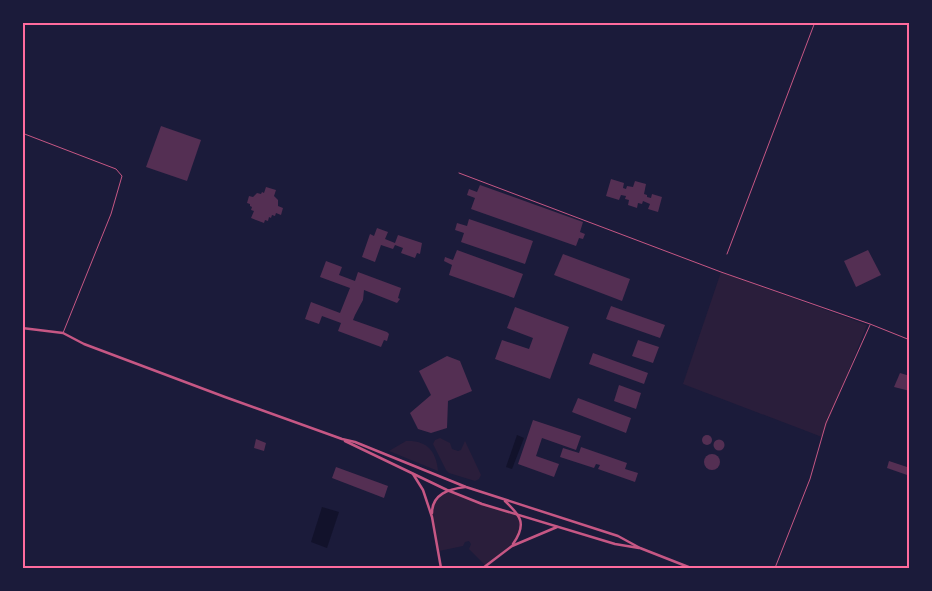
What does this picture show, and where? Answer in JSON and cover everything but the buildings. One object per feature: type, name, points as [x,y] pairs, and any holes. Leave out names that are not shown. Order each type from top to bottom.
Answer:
[{"type":"street","points":[[22,328],[63,333],[100,351],[342,439],[355,442],[504,500],[618,536],[640,548],[691,568]]},
{"type":"street","points":[[342,439],[375,457],[447,490],[519,516],[560,526],[615,544],[640,548]]},
{"type":"street","points":[[412,473],[423,490],[432,516],[442,567]]},
{"type":"street","points":[[432,516],[432,505],[439,495],[447,490],[466,486]]},
{"type":"street","points":[[504,500],[519,516],[522,527],[512,546]]},
{"type":"street","points":[[483,568],[512,546],[560,526]]},
{"type":"lane","points":[[727,254],[814,22]]},
{"type":"lane","points":[[22,133],[116,169],[122,176],[111,214],[63,333]]},
{"type":"lane","points":[[459,173],[721,272],[870,324],[910,340]]},
{"type":"lane","points":[[775,568],[810,480],[826,423],[870,324]]},
{"type":"shaded area","points":[[721,272],[867,325],[822,437],[683,384]]},
{"type":"shaded area","points":[[517,435],[524,438],[512,469],[506,467]]},
{"type":"shaded area","points":[[440,438],[450,443],[452,449],[458,451],[461,450],[465,441],[481,475],[479,479],[475,481],[449,473],[446,470],[433,444],[435,440]]},
{"type":"shaded area","points":[[406,441],[419,442],[429,448],[435,457],[438,471],[389,451]]},
{"type":"shaded area","points":[[447,490],[519,516],[520,525],[516,539],[506,551],[486,566],[469,549],[471,544],[469,541],[465,542],[463,546],[439,551],[431,510],[434,501]]},
{"type":"shaded area","points":[[322,507],[339,512],[327,548],[311,542]]}]
